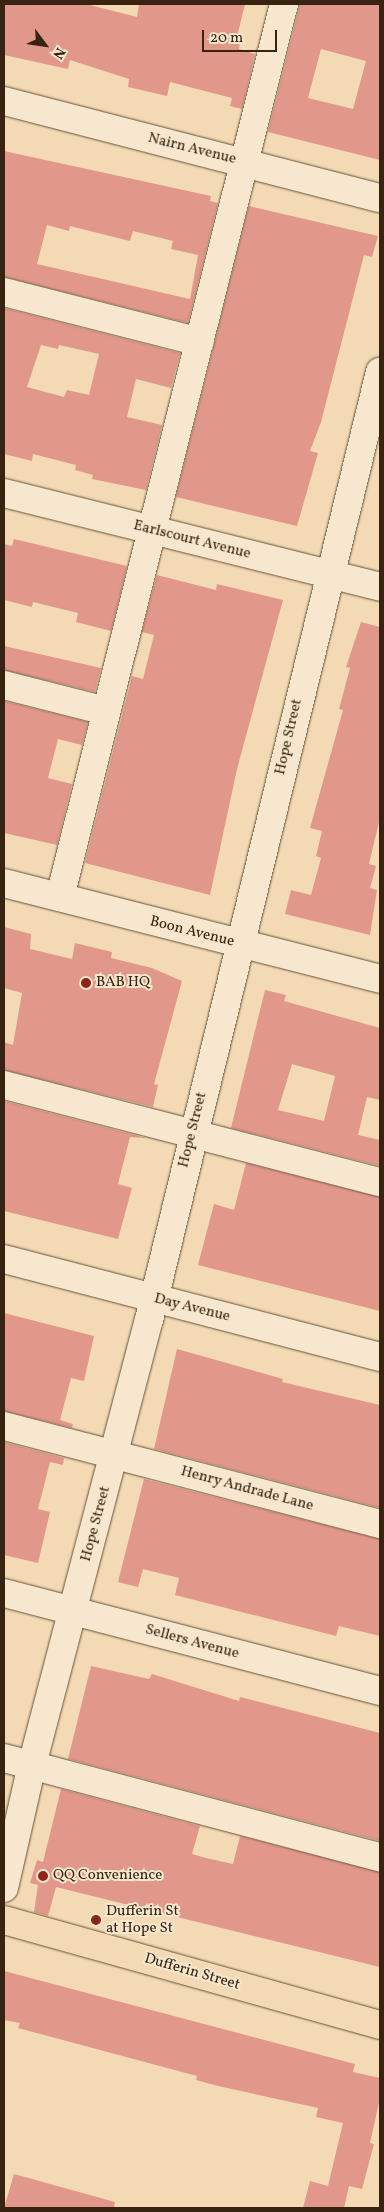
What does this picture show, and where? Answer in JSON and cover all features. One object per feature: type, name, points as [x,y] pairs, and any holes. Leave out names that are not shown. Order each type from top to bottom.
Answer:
[{"type":"main road","name":"Dufferin Street","points":[[4,1920],[380,2025]]},
{"type":"street","points":[[60,897],[284,4]]},
{"type":"street","name":"Nairn Avenue","points":[[4,100],[380,198]]},
{"type":"street","points":[[4,292],[200,342]]},
{"type":"street","name":"Hope Street","points":[[4,1888],[32,1765],[115,1455],[329,573],[380,372]]},
{"type":"street","name":"Earlscourt Avenue","points":[[4,493],[380,587]]},
{"type":"street","points":[[4,685],[106,711]]},
{"type":"street","name":"Boon Avenue","points":[[4,883],[380,979]]},
{"type":"street","points":[[4,1085],[380,1182]]},
{"type":"street","name":"Day Avenue","points":[[4,1259],[380,1357]]},
{"type":"street","name":"Henry Andrade Lane","points":[[4,1426],[380,1524]]},
{"type":"street","name":"Sellers Avenue","points":[[4,1593],[380,1691]]},
{"type":"street","points":[[4,1758],[380,1857]]},
{"type":"building","points":[[4,4],[86,4],[137,17],[139,4],[245,4],[236,41],[240,42],[239,49],[255,54],[242,109],[230,106],[232,98],[170,82],[167,96],[128,87],[129,79],[70,60],[68,69],[4,55]]},
{"type":"building","points":[[300,4],[380,4],[380,160],[268,132]],"holes":[[[321,49],[366,61],[353,109],[308,98]]]},
{"type":"building","points":[[4,151],[211,196],[210,201],[218,203],[188,323],[4,277]],"holes":[[[47,225],[69,231],[70,226],[130,241],[133,231],[173,241],[171,249],[198,255],[190,299],[37,264]]]},
{"type":"building","points":[[249,206],[378,236],[372,257],[364,255],[321,422],[310,451],[318,453],[297,526],[176,497]]},
{"type":"building","points":[[4,308],[180,353],[171,388],[136,379],[127,417],[162,425],[146,490],[92,479],[93,475],[75,470],[76,465],[33,454],[32,461],[4,454]],"holes":[[[41,345],[58,349],[59,345],[99,354],[89,395],[67,390],[64,397],[27,387]]]},
{"type":"building","points":[[14,539],[127,566],[111,631],[76,622],[78,613],[33,602],[32,607],[4,600],[4,544],[12,546]]},
{"type":"building","points":[[157,575],[216,590],[217,584],[283,600],[237,769],[210,895],[85,863],[132,676],[143,679],[154,635],[142,632]]},
{"type":"building","points":[[361,622],[380,627],[380,818],[369,864],[376,866],[370,888],[377,890],[370,935],[285,914],[291,890],[311,895],[321,858],[316,856],[322,831],[310,828],[343,710],[339,709],[350,668],[346,667]]},
{"type":"building","points":[[4,646],[101,668],[95,692],[4,670]]},
{"type":"building","points":[[4,701],[88,722],[82,745],[58,739],[48,778],[72,784],[57,845],[4,833]]},
{"type":"building","points":[[4,927],[31,934],[30,949],[72,959],[75,943],[112,952],[111,958],[152,968],[182,981],[154,1084],[158,1085],[153,1107],[4,1070],[4,1042],[13,1045],[22,993],[4,988]]},
{"type":"building","points":[[265,990],[286,995],[284,1001],[380,1028],[380,1100],[367,1097],[358,1135],[380,1140],[380,1166],[231,1128]],"holes":[[[292,1064],[335,1076],[324,1121],[278,1110]]]},
{"type":"building","points":[[4,1101],[146,1138],[130,1137],[118,1184],[132,1188],[118,1239],[4,1211]]},
{"type":"building","points":[[246,1163],[380,1197],[380,1311],[198,1265],[214,1204],[234,1210]]},
{"type":"building","points":[[4,1313],[94,1336],[84,1381],[71,1378],[60,1420],[73,1424],[72,1428],[4,1411]]},
{"type":"building","points":[[177,1349],[283,1379],[282,1382],[380,1405],[380,1508],[154,1449]]},
{"type":"building","points":[[4,1442],[64,1458],[63,1465],[50,1462],[38,1509],[50,1512],[38,1563],[4,1555]]},
{"type":"building","points":[[144,1479],[380,1539],[380,1636],[339,1626],[336,1636],[175,1595],[179,1578],[143,1569],[138,1587],[118,1582]]},
{"type":"building","points":[[91,1666],[149,1679],[152,1674],[239,1701],[240,1697],[380,1733],[380,1841],[68,1759]]},
{"type":"building","points":[[61,1789],[200,1826],[192,1854],[206,1858],[233,1864],[240,1836],[380,1872],[380,1967],[56,1887],[48,1916],[34,1912],[38,1885],[30,1883],[37,1860],[43,1862]]},
{"type":"building","points":[[4,1971],[355,2064],[353,2072],[380,2078],[380,2098],[370,2143],[374,2144],[362,2189],[349,2186],[344,2208],[303,2208],[310,2181],[328,2186],[343,2123],[316,2117],[318,2108],[218,2086],[196,2080],[197,2076],[18,2028],[20,2023],[4,2020]]},
{"type":"building","points":[[14,2174],[115,2202],[114,2208],[4,2208]]},
{"type":"place","name":"BAB HQ","points":[[86,983]]},
{"type":"place","name":"QQ Convenience","points":[[43,1876]]},
{"type":"place","name":"Dufferin St at Hope St","points":[[96,1920]]}]
